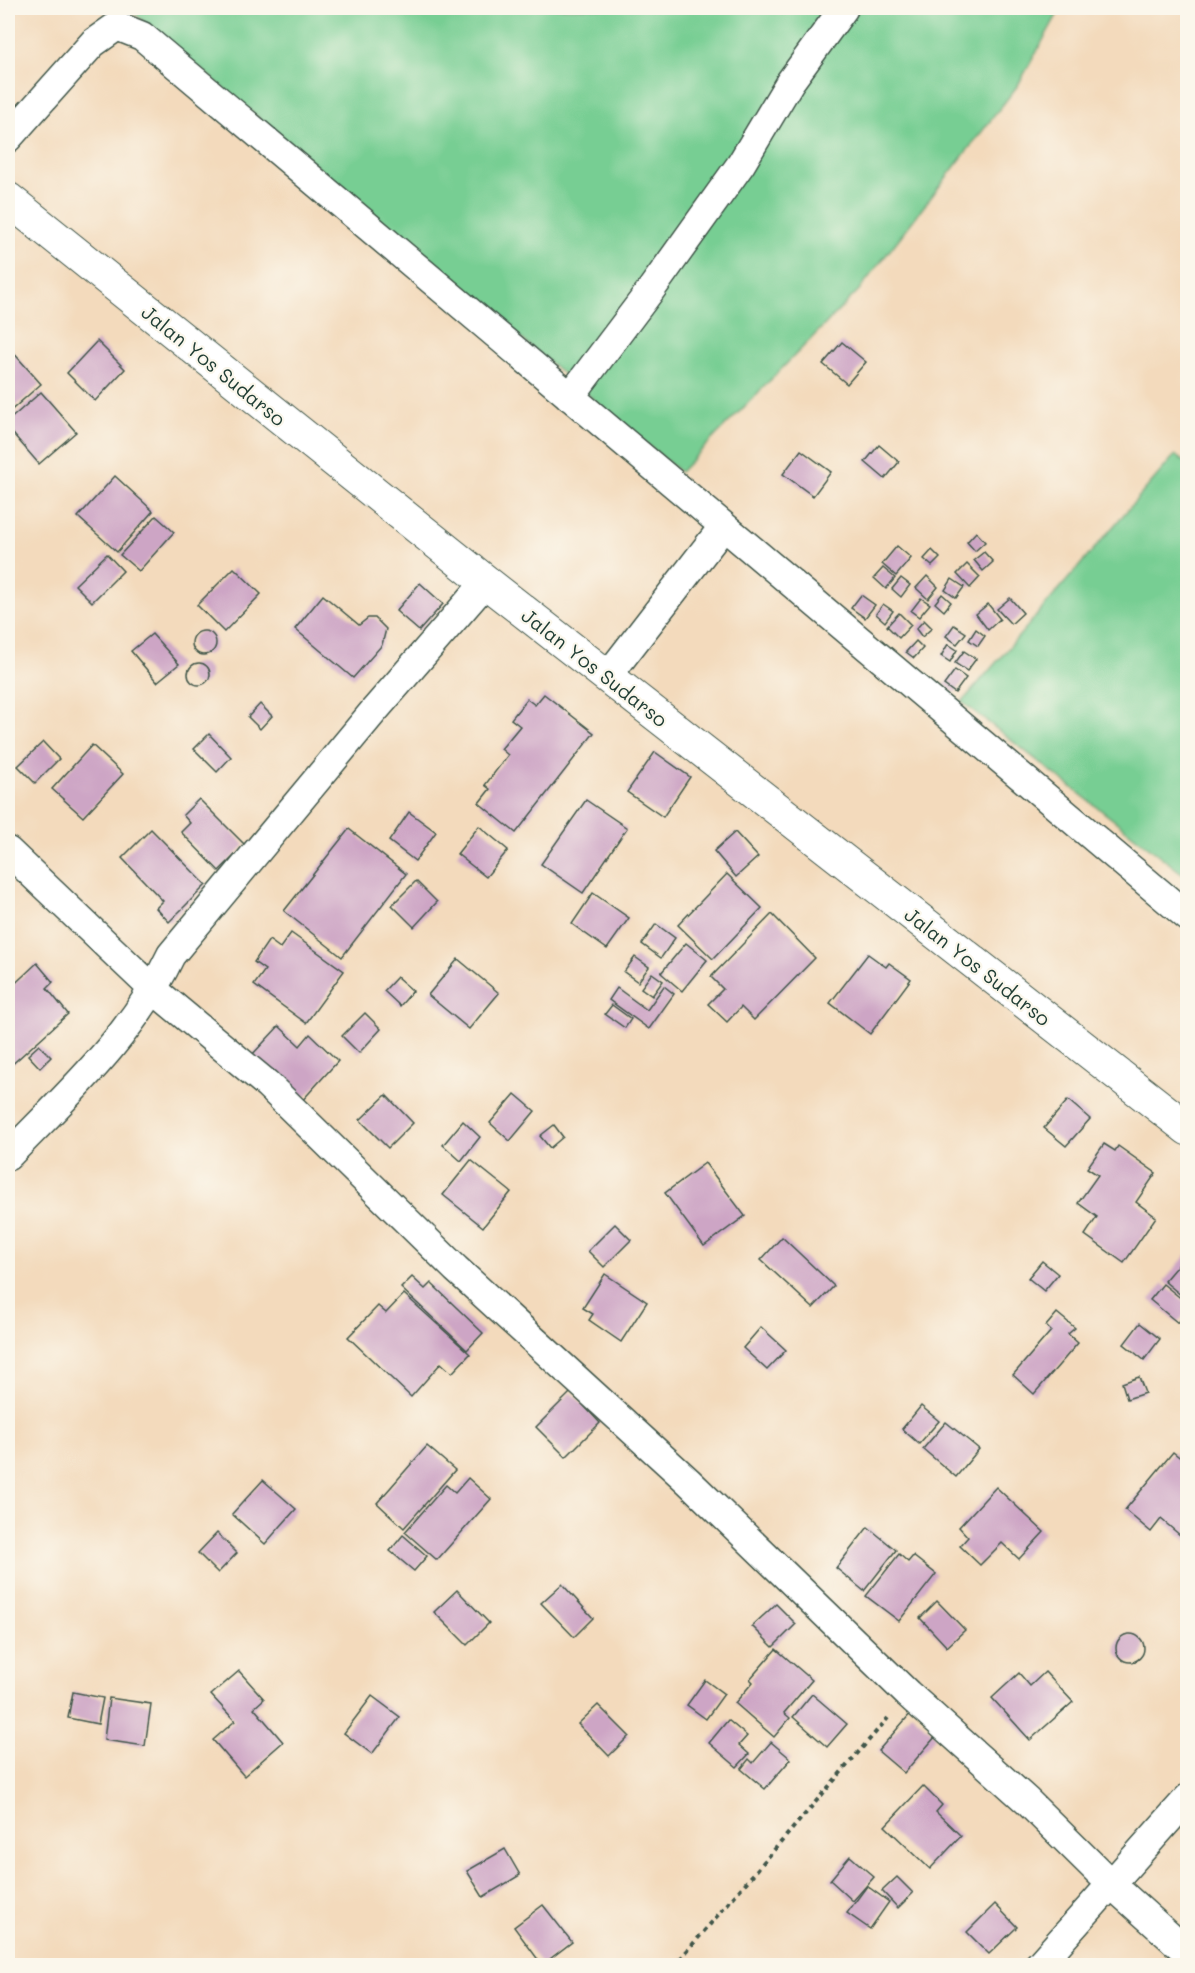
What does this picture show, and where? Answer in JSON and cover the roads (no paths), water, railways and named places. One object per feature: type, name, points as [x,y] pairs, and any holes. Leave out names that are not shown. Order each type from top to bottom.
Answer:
[{"type":"main road","name":"Jalan Yos Sudarso","points":[[8,199],[607,677],[1184,1118]]},
{"type":"street","points":[[570,397],[741,164],[790,82],[844,8]]},
{"type":"street","points":[[8,138],[93,42],[117,26],[142,36],[1188,917]]},
{"type":"street","points":[[607,677],[723,527]]},
{"type":"street","points":[[8,1156],[80,1083],[154,990],[171,955],[373,712],[486,582]]},
{"type":"street","points":[[8,851],[154,990],[267,1084],[456,1269],[688,1481],[908,1694],[1027,1801],[1111,1884],[1188,1953]]},
{"type":"street","points":[[1038,1965],[1188,1798]]}]
